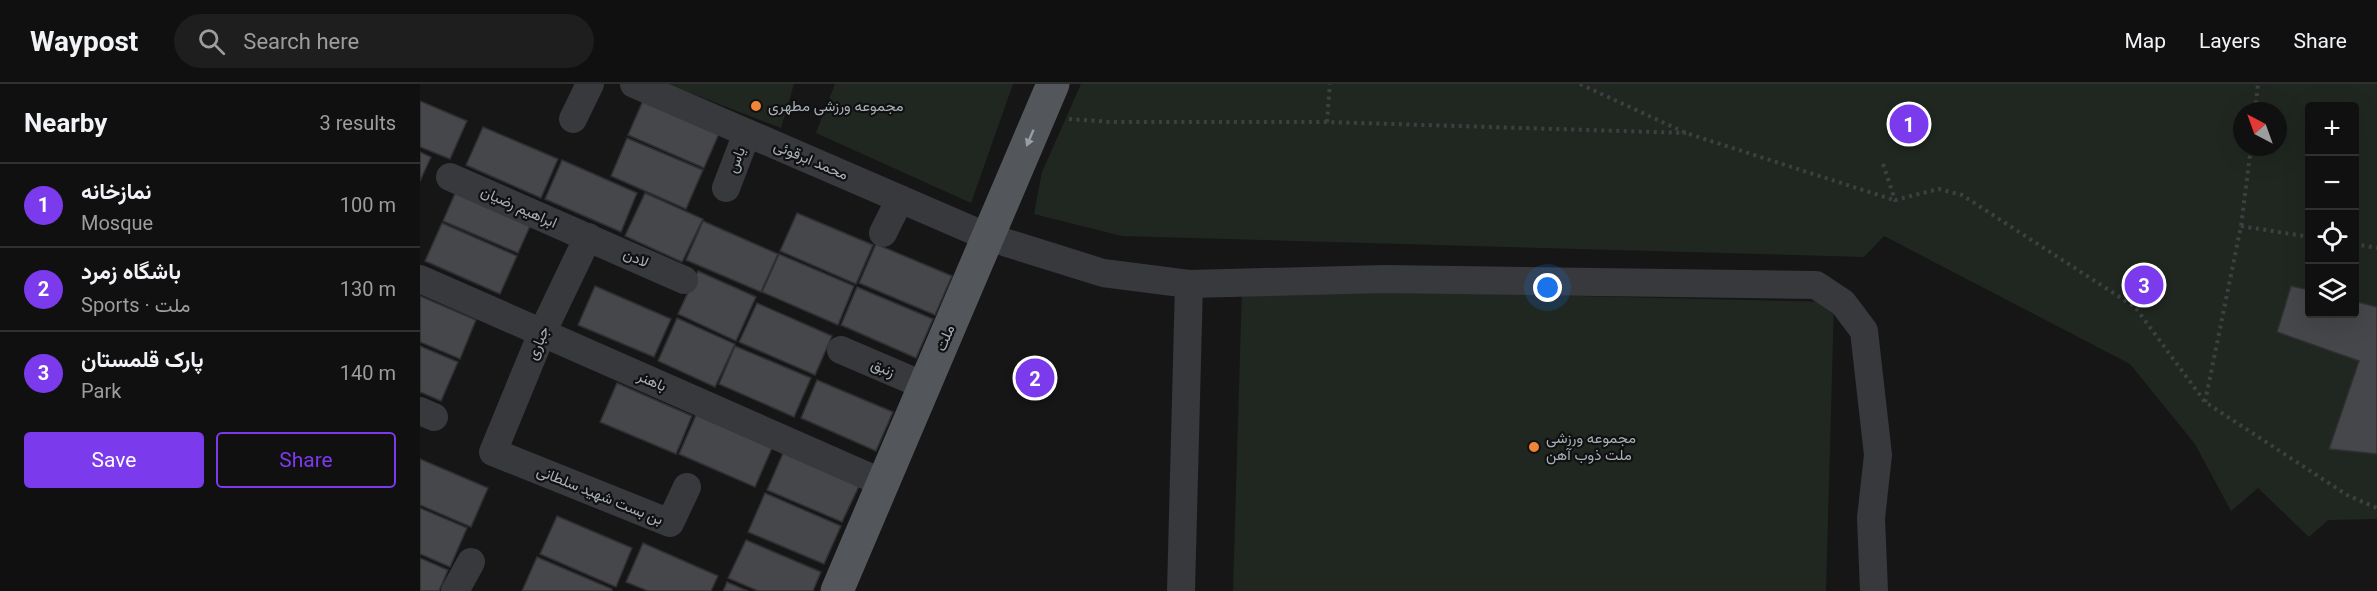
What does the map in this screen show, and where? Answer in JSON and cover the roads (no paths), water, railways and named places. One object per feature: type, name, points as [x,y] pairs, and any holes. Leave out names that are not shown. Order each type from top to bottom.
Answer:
[{"type":"main road","name":"ملت","points":[[837,591],[1053,84]]},
{"type":"street","points":[[573,119],[590,84]]},
{"type":"street","name":"محمد ابرقوئی","points":[[634,84],[988,237],[1103,273],[1190,284],[1384,279],[1816,285],[1843,303],[1864,331],[1878,455],[1871,518],[1874,591]]},
{"type":"street","name":"یاس","points":[[726,188],[747,133]]},
{"type":"street","name":"ابراهیم رضیان","points":[[450,177],[588,237]]},
{"type":"street","points":[[883,233],[900,199]]},
{"type":"street","name":"لادن","points":[[588,237],[684,280]]},
{"type":"street","name":"جباری","points":[[493,452],[542,333],[588,237]]},
{"type":"street","name":"باهنر","points":[[420,279],[883,483]]},
{"type":"street","points":[[1181,591],[1190,284]]},
{"type":"street","name":"زنبق","points":[[842,350],[925,386]]},
{"type":"street","name":"بن بست شهید سلطانی","points":[[493,452],[670,523],[687,487]]},
{"type":"street","points":[[455,591],[471,562]]},
{"type":"place","name":"مجموعه ورزشی مطهری","points":[[756,106]]},
{"type":"place","name":"نمازخانه","points":[[1909,124]]},
{"type":"place","name":"پارک قلمستان","points":[[2144,285]]},
{"type":"place","name":"باشگاه زمرد","points":[[1035,378]]},
{"type":"place","name":"مجموعه ورزشی ملت ذوب آهن","points":[[1534,447]]}]
